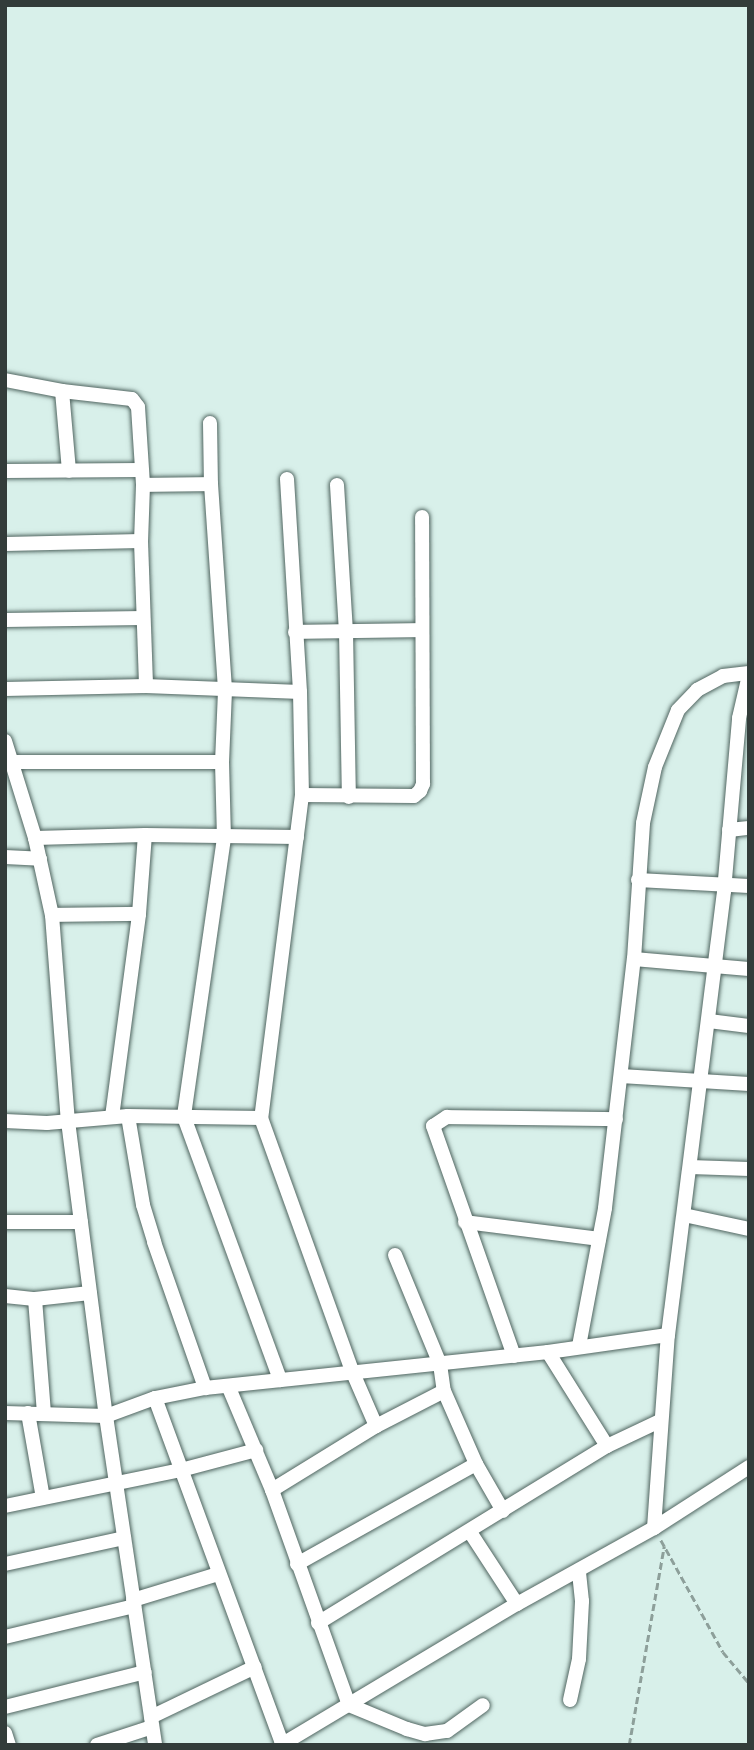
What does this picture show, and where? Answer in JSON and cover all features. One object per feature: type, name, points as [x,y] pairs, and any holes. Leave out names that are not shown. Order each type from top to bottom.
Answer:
[{"type":"street","points":[[5,380],[62,391],[132,398],[138,407],[146,686]]},
{"type":"street","points":[[62,391],[69,471]]},
{"type":"street","points":[[211,423],[211,484],[225,691],[222,762],[224,838],[184,1117],[280,1380]]},
{"type":"street","points":[[5,471],[69,471],[211,484]]},
{"type":"street","points":[[287,479],[300,692],[302,795],[261,1118],[353,1373],[376,1426]]},
{"type":"street","points":[[337,485],[346,631],[349,797]]},
{"type":"street","points":[[302,795],[414,796],[423,784],[420,629],[422,517]]},
{"type":"street","points":[[5,544],[141,541]]},
{"type":"street","points":[[5,620],[144,618]]},
{"type":"street","points":[[295,632],[420,629]]},
{"type":"street","points":[[579,1346],[599,1239],[616,1119],[634,959],[643,823],[654,767],[678,710],[710,681],[748,682],[739,718],[725,886],[667,1335],[654,1528]]},
{"type":"street","points":[[5,689],[146,686],[300,692]]},
{"type":"street","points":[[5,741],[35,838],[52,915],[68,1121],[106,1416],[155,1745]]},
{"type":"street","points":[[11,762],[222,762]]},
{"type":"street","points":[[729,831],[749,828]]},
{"type":"street","points":[[35,838],[145,835],[297,837]]},
{"type":"street","points":[[112,1117],[139,914],[145,835]]},
{"type":"street","points":[[5,857],[40,859]]},
{"type":"street","points":[[638,880],[749,886]]},
{"type":"street","points":[[52,915],[139,914]]},
{"type":"street","points":[[634,959],[749,969]]},
{"type":"street","points":[[709,1021],[749,1026]]},
{"type":"street","points":[[621,1076],[749,1084]]},
{"type":"street","points":[[5,1121],[68,1121],[128,1116],[261,1118]]},
{"type":"street","points":[[128,1116],[147,1217],[205,1388]]},
{"type":"street","points":[[514,1356],[434,1136],[433,1126],[447,1117],[616,1119]]},
{"type":"street","points":[[690,1167],[749,1169]]},
{"type":"street","points":[[684,1215],[749,1229]]},
{"type":"street","points":[[5,1222],[82,1222]]},
{"type":"street","points":[[465,1222],[599,1239]]},
{"type":"street","points":[[395,1255],[440,1364],[444,1391],[476,1464],[503,1511]]},
{"type":"street","points":[[5,1296],[35,1298],[90,1293]]},
{"type":"street","points":[[35,1298],[44,1413]]},
{"type":"street","points":[[5,1413],[106,1416],[155,1398],[205,1388],[229,1388],[280,1380],[514,1356],[667,1335]]},
{"type":"street","points":[[548,1352],[607,1446]]},
{"type":"street","points":[[229,1388],[272,1490],[349,1705],[425,1734],[447,1731],[483,1705]]},
{"type":"street","points":[[272,1490],[376,1426],[444,1391]]},
{"type":"street","points":[[155,1398],[281,1744],[517,1604],[654,1528],[749,1467]]},
{"type":"street","points":[[28,1413],[43,1498]]},
{"type":"street","points":[[318,1623],[607,1446],[660,1421]]},
{"type":"street","points":[[5,1506],[181,1471],[256,1450]]},
{"type":"street","points":[[297,1564],[476,1464]]},
{"type":"street","points":[[470,1532],[517,1604]]},
{"type":"street","points":[[5,1564],[124,1538]]},
{"type":"street","points":[[570,1700],[579,1659],[582,1601],[579,1570]]},
{"type":"street","points":[[5,1637],[134,1603],[218,1574]]},
{"type":"street","points":[[97,1745],[152,1722],[255,1667]]},
{"type":"street","points":[[5,1707],[145,1672]]},
{"type":"street","points":[[5,1733],[9,1745]]},
{"type":"path","points":[[654,1528],[723,1652],[749,1683]]},
{"type":"path","points":[[629,1745],[664,1546]]}]
